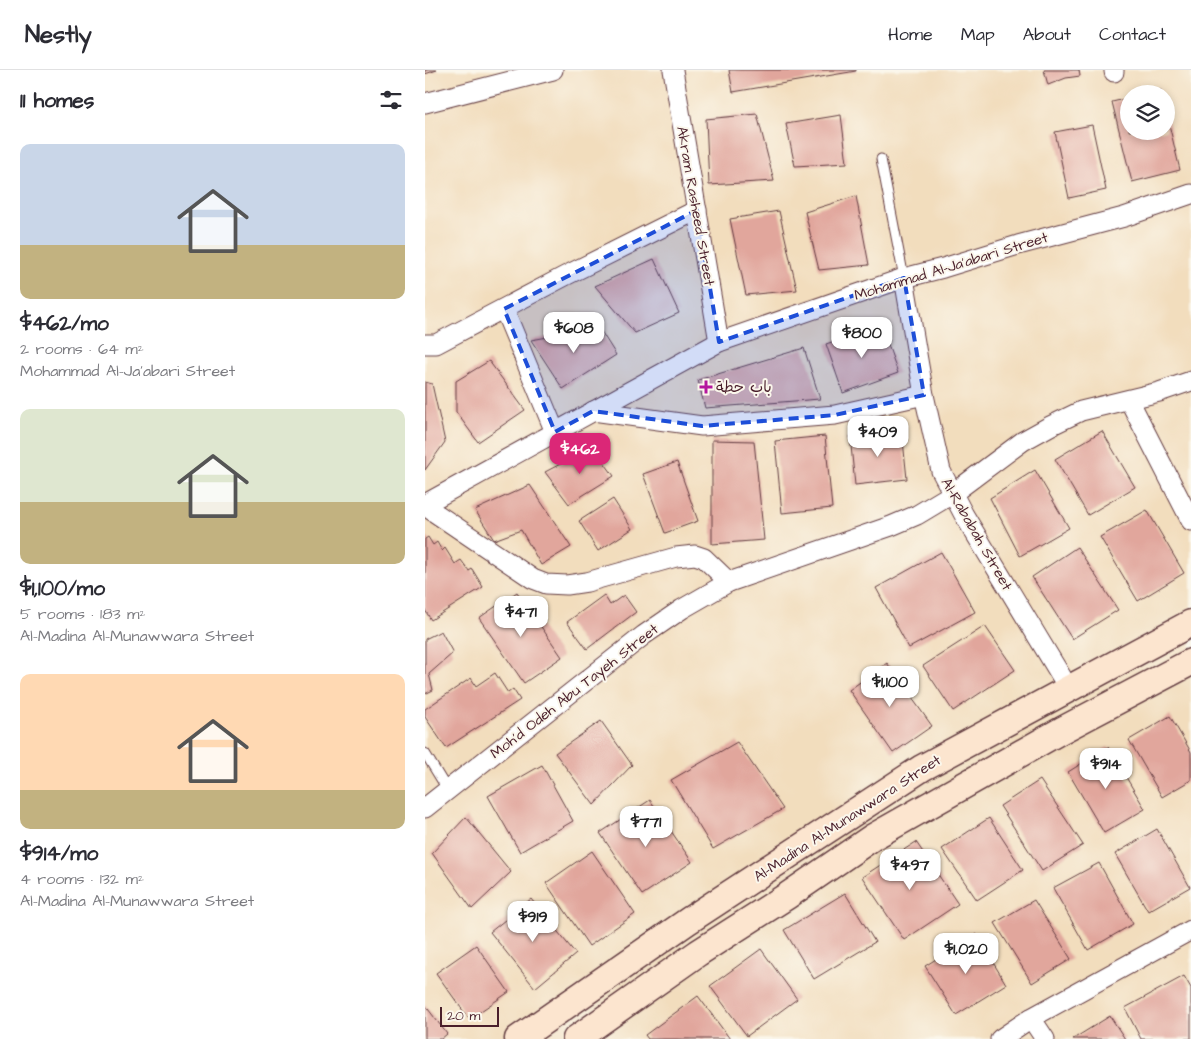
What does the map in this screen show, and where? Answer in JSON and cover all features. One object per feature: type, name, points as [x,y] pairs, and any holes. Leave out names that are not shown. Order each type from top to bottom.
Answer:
[{"type":"main road","name":"Al-Madina Al-Munawwara Street","points":[[518,1039],[639,954],[922,768],[1191,623]]},
{"type":"main road","name":"Al-Madina Al-Munawwara Street","points":[[576,1039],[698,953],[787,896],[873,837],[1062,730],[1191,662]]},
{"type":"street","points":[[425,104],[553,70]]},
{"type":"street","name":"Akram Rasheed Street","points":[[673,70],[719,342]]},
{"type":"street","name":"Mohammad Al-Ja'abari Street","points":[[425,505],[719,342],[904,278],[1124,217],[1191,194]]},
{"type":"street","points":[[425,344],[436,344],[697,210]]},
{"type":"street","name":"Al-Rababah Street","points":[[904,278],[924,394],[941,471],[952,494],[1069,688]]},
{"type":"street","points":[[504,309],[555,432]]},
{"type":"street","name":"Moh'd Odeh Abu Tayeh Street","points":[[425,808],[644,635],[729,582],[891,526],[917,515],[952,494],[1023,441],[1081,410],[1129,400],[1191,381]]},
{"type":"street","points":[[593,411],[702,426],[835,415],[924,394]]},
{"type":"street","points":[[1129,400],[1191,521]]},
{"type":"street","points":[[425,505],[533,579],[546,584],[567,585],[587,582],[676,557],[695,555],[704,558],[729,582]]},
{"type":"street","points":[[1000,1039],[1031,1018],[1191,930]]},
{"type":"street","points":[[1031,1018],[1045,1039]]},
{"type":"lane","points":[[881,159],[904,278]]},
{"type":"lane","points":[[425,753],[447,790]]},
{"type":"highlighted area","points":[[697,210],[719,342],[904,278],[924,395],[835,415],[702,426],[593,411],[555,432],[504,309]]},
{"type":"building","points":[[425,70],[437,70],[425,74]]},
{"type":"building","points":[[729,70],[856,70],[856,71],[733,92]]},
{"type":"building","points":[[1044,70],[1079,70],[1080,76],[1066,78],[1048,85]]},
{"type":"building","points":[[1120,100],[1120,134],[1112,102]]},
{"type":"building","points":[[757,114],[774,181],[709,185],[706,119]]},
{"type":"building","points":[[841,115],[847,163],[795,166],[786,124]]},
{"type":"building","points":[[1092,125],[1106,190],[1069,198],[1055,132]]},
{"type":"building","points":[[1122,140],[1173,140],[1180,170],[1132,182]]},
{"type":"building","points":[[856,196],[869,265],[819,270],[805,212]]},
{"type":"building","points":[[779,211],[797,290],[746,295],[730,219]]},
{"type":"building","points":[[654,259],[679,313],[635,333],[595,286]]},
{"type":"building","points":[[881,325],[898,373],[843,393],[826,344]]},
{"type":"building","points":[[599,328],[616,355],[563,389],[531,340]]},
{"type":"building","points":[[804,348],[820,399],[705,408],[698,380]]},
{"type":"building","points":[[489,361],[525,410],[478,442],[456,412],[456,381]]},
{"type":"building","points":[[425,382],[432,384],[445,442],[425,470]]},
{"type":"building","points":[[902,431],[907,479],[855,485],[850,436]]},
{"type":"building","points":[[1102,431],[1135,487],[1088,515],[1055,459]]},
{"type":"building","points":[[825,436],[832,508],[782,513],[775,441]]},
{"type":"building","points":[[712,440],[754,441],[764,540],[712,544]]},
{"type":"building","points":[[593,447],[614,476],[569,504],[545,472]]},
{"type":"building","points":[[677,462],[698,521],[665,533],[643,474]]},
{"type":"building","points":[[1035,470],[1069,528],[1020,556],[990,498]]},
{"type":"building","points":[[530,485],[571,547],[541,565],[521,530],[494,540],[475,510]]},
{"type":"building","points":[[613,499],[632,529],[598,551],[579,521]]},
{"type":"building","points":[[1147,510],[1184,573],[1138,601],[1100,537]]},
{"type":"building","points":[[428,537],[433,545],[437,542],[442,551],[445,548],[455,564],[461,560],[469,571],[472,569],[483,587],[431,620],[425,610],[425,539]]},
{"type":"building","points":[[1077,547],[1118,610],[1072,639],[1032,577]]},
{"type":"building","points":[[941,552],[975,612],[909,648],[876,588]]},
{"type":"building","points":[[517,592],[562,657],[524,683],[479,618]]},
{"type":"building","points":[[604,595],[610,605],[624,595],[636,612],[587,649],[567,622]]},
{"type":"building","points":[[985,626],[1015,670],[953,711],[923,666]]},
{"type":"building","points":[[441,631],[453,653],[429,674],[433,690],[425,694],[425,639]]},
{"type":"building","points":[[887,663],[932,726],[893,753],[849,690]]},
{"type":"building","points":[[495,673],[508,693],[513,689],[520,700],[446,748],[425,717],[425,709],[471,678],[476,686]]},
{"type":"building","points":[[1170,716],[1191,752],[1191,780],[1162,797],[1129,740]]},
{"type":"building","points":[[601,721],[632,765],[594,805],[555,753]]},
{"type":"building","points":[[737,742],[783,809],[713,849],[671,780]]},
{"type":"building","points":[[1108,747],[1145,809],[1104,833],[1068,772]]},
{"type":"building","points":[[542,765],[573,821],[520,852],[488,796]]},
{"type":"building","points":[[1040,780],[1083,845],[1042,871],[1000,806]]},
{"type":"building","points":[[650,800],[692,862],[642,895],[600,833]]},
{"type":"building","points":[[466,817],[511,872],[472,909],[432,853]]},
{"type":"building","points":[[989,818],[1023,870],[977,900],[942,849]]},
{"type":"building","points":[[1157,829],[1190,887],[1148,911],[1115,854]]},
{"type":"building","points":[[916,842],[958,904],[904,940],[862,877]]},
{"type":"building","points":[[592,851],[635,914],[589,946],[546,883]]},
{"type":"building","points":[[1099,863],[1133,924],[1088,950],[1053,888]]},
{"type":"building","points":[[845,893],[875,942],[814,979],[784,930]]},
{"type":"building","points":[[531,899],[576,954],[535,988],[490,932]]},
{"type":"building","points":[[1034,900],[1071,959],[1032,983],[995,923]]},
{"type":"building","points":[[976,934],[1006,984],[956,1015],[925,966]]},
{"type":"building","points":[[476,945],[509,992],[469,1019],[436,973]]},
{"type":"building","points":[[761,949],[797,999],[747,1036],[710,986]]},
{"type":"building","points":[[1184,976],[1191,988],[1191,1039],[1141,1039],[1125,1008]]},
{"type":"building","points":[[698,996],[730,1039],[648,1039],[645,1035]]},
{"type":"building","points":[[425,1005],[447,1034],[441,1039],[425,1039]]},
{"type":"building","points":[[1110,1016],[1125,1039],[1073,1039]]},
{"type":"place","name":"باب حطة","points":[[706,387]]}]
